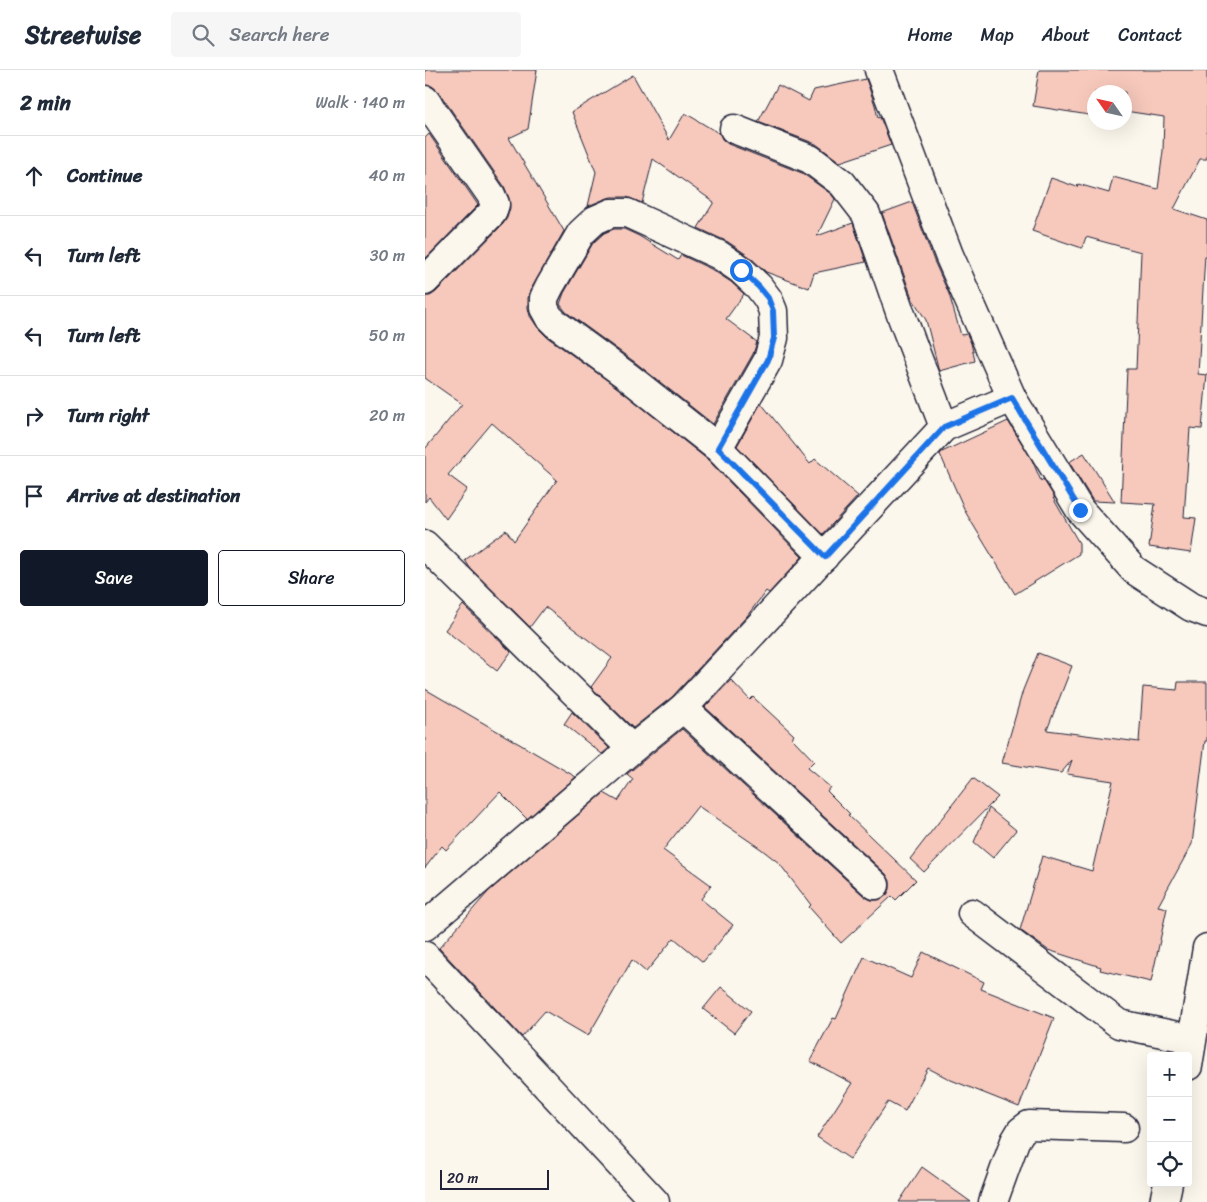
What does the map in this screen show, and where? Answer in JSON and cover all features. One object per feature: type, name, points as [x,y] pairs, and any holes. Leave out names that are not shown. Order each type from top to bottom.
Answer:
[{"type":"street","points":[[879,70],[949,255],[1012,398],[1080,510],[1134,570],[1191,607],[1207,613]]},
{"type":"street","points":[[425,100],[491,195],[495,204],[492,213],[425,281]]},
{"type":"street","points":[[734,129],[810,159],[842,183],[866,214],[900,312],[944,427]]},
{"type":"street","points":[[718,448],[768,360],[774,338],[773,311],[768,298],[741,270],[719,255],[653,224],[627,213],[611,213],[595,220],[581,234],[544,298],[544,308],[549,317],[718,448],[825,557]]},
{"type":"street","points":[[425,926],[632,749],[683,708],[944,427],[1012,398]]},
{"type":"street","points":[[425,545],[632,749]]},
{"type":"street","points":[[683,708],[875,884]]},
{"type":"street","points":[[972,913],[1119,1024],[1192,1039]]},
{"type":"street","points":[[1190,1052],[1207,948]]},
{"type":"street","points":[[425,956],[655,1202]]},
{"type":"street","points":[[993,1202],[1015,1141],[1021,1131],[1029,1126],[1124,1128]]},
{"type":"street","points":[[1164,1202],[1167,1187]]},
{"type":"building","points":[[425,70],[537,70],[528,129],[509,138],[564,231],[530,291],[528,308],[530,316],[547,337],[618,388],[708,460],[802,557],[769,593],[766,591],[747,616],[672,697],[633,728],[591,687],[612,658],[545,607],[530,627],[470,568],[465,560],[506,530],[514,541],[557,480],[492,423],[448,475],[467,489],[446,519],[429,497],[425,502],[425,449],[462,404],[425,378],[425,296],[430,296],[436,292],[503,224],[510,208],[509,198],[504,186],[438,91],[432,86],[425,85]]},
{"type":"building","points":[[1039,70],[1207,70],[1207,159],[1200,159],[1174,209],[1207,220],[1207,255],[1205,255],[1198,374],[1207,375],[1202,429],[1190,428],[1184,517],[1196,518],[1191,553],[1149,547],[1155,504],[1121,502],[1127,369],[1136,369],[1141,252],[1086,237],[1082,248],[1032,231],[1051,178],[1077,187],[1078,184],[1109,193],[1113,177],[1158,189],[1163,151],[1164,117],[1132,112],[1132,85],[1087,85],[1087,115],[1033,106]]},
{"type":"building","points":[[633,75],[669,140],[685,113],[720,134],[722,139],[728,144],[802,173],[831,194],[835,199],[817,236],[853,223],[866,262],[814,273],[809,288],[766,272],[750,257],[728,242],[698,228],[714,202],[653,159],[642,203],[627,197],[611,197],[588,206],[596,172],[572,112]]},
{"type":"building","points":[[866,79],[878,118],[880,117],[891,145],[840,162],[816,144],[758,122],[778,85],[809,101],[814,90]]},
{"type":"building","points":[[429,134],[478,205],[425,259],[425,138]]},
{"type":"building","points":[[912,202],[934,261],[949,294],[961,335],[967,334],[975,361],[939,371],[926,320],[912,298],[882,213]]},
{"type":"building","points":[[614,229],[624,229],[639,236],[678,260],[681,255],[711,269],[731,282],[744,294],[726,319],[757,342],[753,354],[713,424],[636,363],[566,312],[560,304],[564,293],[593,243],[604,233]]},
{"type":"building","points":[[761,403],[810,464],[815,459],[858,496],[823,534],[737,446]]},
{"type":"building","points":[[1008,421],[1032,460],[1041,481],[1043,479],[1055,498],[1053,498],[1079,543],[1079,554],[1015,594],[966,513],[940,454]]},
{"type":"building","points":[[1084,453],[1115,502],[1093,501],[1069,462]]},
{"type":"building","points":[[463,605],[511,652],[497,671],[445,630]]},
{"type":"building","points":[[1038,653],[1072,666],[1047,730],[1139,742],[1143,687],[1177,690],[1178,682],[1207,682],[1207,741],[1205,741],[1192,844],[1158,906],[1167,908],[1151,982],[1100,970],[1101,967],[1048,950],[1020,930],[1042,856],[1092,871],[1113,781],[1067,774],[1072,760],[1061,773],[1002,763],[1023,690]]},
{"type":"building","points":[[731,680],[750,700],[753,697],[794,735],[792,738],[814,761],[807,768],[830,787],[827,791],[850,814],[848,815],[916,880],[896,900],[892,896],[841,943],[809,907],[811,905],[779,863],[698,806],[663,850],[711,885],[701,899],[733,925],[703,962],[674,938],[646,972],[632,960],[588,1036],[545,1011],[522,1037],[439,948],[489,891],[604,793],[618,801],[633,779],[627,774],[682,729],[864,896],[871,900],[879,900],[887,895],[890,889],[890,881],[886,874],[705,707]]},
{"type":"building","points":[[425,689],[576,777],[527,819],[500,792],[446,850],[442,846],[425,868]]},
{"type":"building","points":[[572,712],[609,748],[602,754],[564,724]]},
{"type":"building","points":[[973,778],[998,797],[924,872],[910,859]]},
{"type":"building","points":[[989,808],[1016,830],[993,858],[974,842]]},
{"type":"building","points":[[923,952],[984,982],[981,989],[1054,1018],[1019,1107],[951,1080],[928,1068],[905,1111],[888,1102],[850,1159],[817,1137],[852,1083],[810,1061],[833,1018],[836,1019],[864,957],[911,978]]},
{"type":"building","points":[[721,987],[751,1011],[734,1033],[703,1009]]},
{"type":"building","points":[[922,1167],[971,1202],[899,1202]]},
{"type":"route","points":[[741,270],[768,298],[773,311],[774,338],[768,360],[718,448],[825,557],[944,427],[1012,398],[1080,510]]}]
